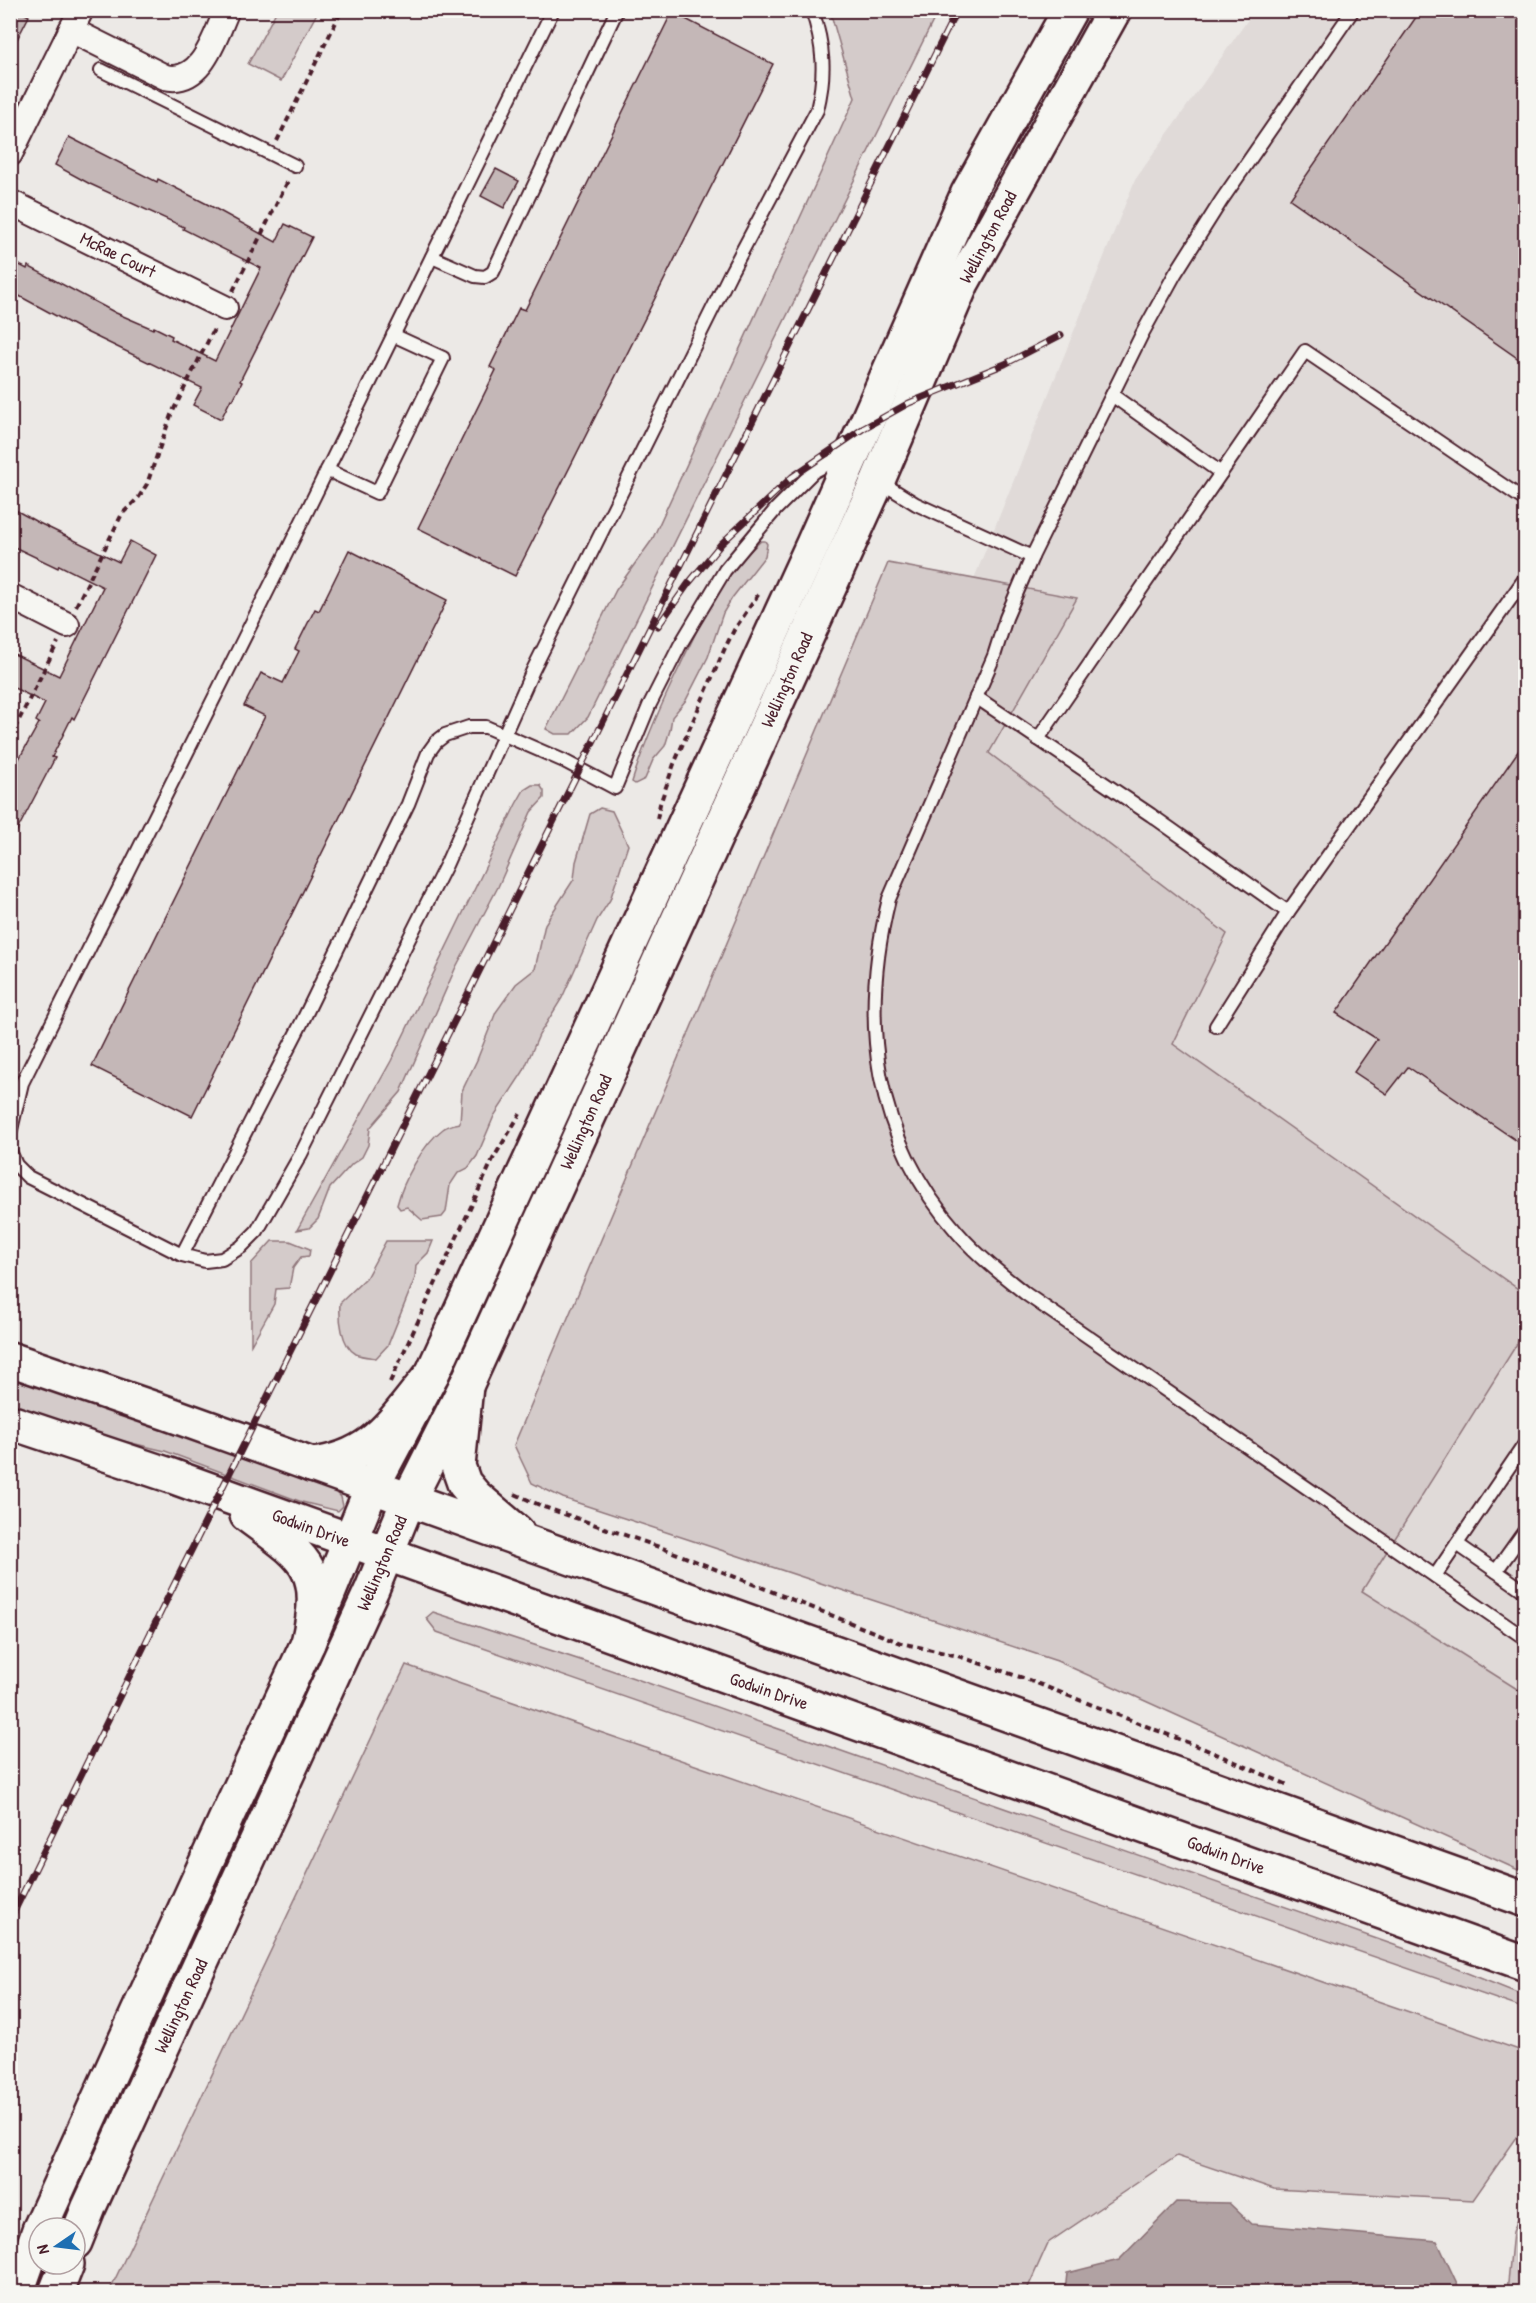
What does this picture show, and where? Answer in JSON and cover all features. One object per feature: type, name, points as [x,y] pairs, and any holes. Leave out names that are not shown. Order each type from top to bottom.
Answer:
[{"type":"main road","name":"Wellington Road","points":[[45,2216],[228,1814],[309,1644],[372,1487],[432,1374],[855,449],[968,193],[1070,10]]},
{"type":"main road","name":"Wellington Road","points":[[85,2216],[386,1554],[408,1500],[466,1386],[878,480],[962,283],[1114,10]]},
{"type":"main road","points":[[10,1359],[1526,1900]]},
{"type":"main road","points":[[311,1466],[332,1463],[352,1456],[375,1442],[432,1374]]},
{"type":"main road","points":[[466,1386],[458,1466],[464,1483],[504,1522],[535,1546]]},
{"type":"main road","name":"Godwin Drive","points":[[10,1422],[165,1474],[1526,1964]]},
{"type":"main road","points":[[219,1494],[291,1548],[306,1566],[312,1576],[316,1599],[309,1644]]},
{"type":"main road","name":"Wellington Road","points":[[17,2292],[27,2263]]},
{"type":"main road","points":[[56,2292],[62,2276]]},
{"type":"street","points":[[10,154],[76,20],[161,88],[196,69],[205,57],[227,10]]},
{"type":"street","name":"McRae Court","points":[[10,202],[225,308]]},
{"type":"street","points":[[10,596],[67,625]]},
{"type":"lane","points":[[10,1134],[22,1083],[553,10]]},
{"type":"lane","points":[[432,257],[475,276],[485,277],[493,272],[617,10]]},
{"type":"lane","points":[[10,1150],[16,1165],[28,1177],[182,1255],[205,1261],[222,1259],[242,1247],[257,1231],[301,1154],[446,865],[533,670],[730,274],[817,110],[823,87],[823,59],[819,32],[812,10]]},
{"type":"lane","points":[[1353,10],[1221,201],[1181,264],[1142,334],[1032,556],[976,697],[897,876],[879,938],[875,969],[873,1017],[877,1063],[894,1130],[910,1166],[930,1198],[958,1233],[990,1265],[1026,1294],[1526,1639]]},
{"type":"lane","points":[[101,70],[161,88],[270,154],[295,166]]},
{"type":"lane","points":[[327,470],[377,493],[443,358],[393,335]]},
{"type":"lane","points":[[1038,739],[1305,351],[1526,501]]},
{"type":"lane","points":[[1112,395],[1221,473]]},
{"type":"lane","points":[[182,1255],[302,1022],[408,804],[428,753],[436,742],[445,735],[469,727],[486,727],[564,761],[615,788],[649,706],[680,645],[725,570],[776,509],[813,472],[855,449]]},
{"type":"lane","points":[[878,480],[916,504],[1032,556]]},
{"type":"lane","points":[[1216,1026],[1288,912],[1526,577]]},
{"type":"lane","points":[[976,697],[1151,815],[1288,912]]},
{"type":"lane","points":[[1435,1576],[1526,1442]]},
{"type":"lane","points":[[1496,1571],[1526,1529]]},
{"type":"lane","points":[[1457,1544],[1526,1592]]},
{"type":"path","points":[[270,154],[342,10]]},
{"type":"path","points":[[119,520],[125,509],[139,497],[147,484],[171,415],[295,166]]},
{"type":"path","points":[[510,1492],[544,1507],[665,1549],[902,1643],[958,1656],[1026,1679],[1207,1750],[1290,1786]]},
{"type":"shaded area","points":[[277,10],[318,11],[281,81],[248,64]]},
{"type":"shaded area","points":[[830,11],[938,11],[588,717],[572,734],[555,734],[546,729],[616,590],[652,540],[855,98]]},
{"type":"shaded area","points":[[1254,11],[1525,11],[1525,1694],[1362,1591],[900,762],[1135,180]]},
{"type":"shaded area","points":[[761,541],[767,544],[765,556],[723,613],[708,657],[686,700],[672,717],[665,746],[653,760],[645,779],[635,784],[632,782],[653,724],[704,617],[735,568]]},
{"type":"shaded area","points":[[888,563],[1077,598],[989,753],[1227,934],[1173,1044],[1525,1294],[1525,1331],[1362,1591],[1525,1694],[1525,1873],[1057,1661],[563,1498],[532,1483],[514,1445]]},
{"type":"shaded area","points":[[532,785],[540,785],[544,791],[544,798],[531,812],[498,887],[455,969],[401,1092],[370,1128],[368,1145],[362,1157],[352,1164],[330,1188],[318,1219],[309,1228],[297,1230],[391,1061],[516,804],[524,790]]},
{"type":"shaded area","points":[[600,808],[612,811],[628,845],[610,900],[597,920],[562,998],[539,1035],[523,1072],[494,1116],[477,1156],[468,1168],[458,1173],[450,1185],[446,1212],[442,1217],[422,1220],[407,1207],[400,1209],[397,1205],[404,1185],[428,1144],[446,1127],[460,1123],[462,1091],[496,1012],[516,984],[535,969],[545,924],[574,879],[576,862],[590,814]]},
{"type":"shaded area","points":[[272,1241],[290,1241],[310,1249],[309,1256],[301,1257],[293,1268],[289,1288],[276,1289],[274,1304],[251,1345],[251,1264]]},
{"type":"shaded area","points":[[386,1241],[433,1241],[428,1253],[416,1265],[415,1278],[388,1345],[376,1358],[356,1354],[347,1345],[341,1324],[340,1303],[366,1278]]},
{"type":"shaded area","points":[[11,1371],[330,1484],[341,1497],[343,1506],[338,1511],[302,1502],[165,1451],[56,1425],[11,1410]]},
{"type":"shaded area","points":[[433,1612],[608,1669],[1417,1953],[1525,1996],[1525,2009],[437,1632],[426,1618]]},
{"type":"shaded area","points":[[406,1665],[1525,2052],[1526,2116],[1522,2130],[1473,2200],[1274,2189],[1177,2156],[1048,2243],[1026,2292],[109,2292]]},
{"type":"shaded area","points":[[1525,2200],[1525,2292],[1507,2292],[1513,2232]]},
{"type":"shaded area","points":[[1176,2202],[1229,2203],[1251,2224],[1437,2241],[1461,2292],[1065,2292],[1067,2273],[1119,2260]]},
{"type":"building","points":[[10,10],[18,10],[29,16],[10,53]]},
{"type":"building","points":[[1421,10],[1526,10],[1526,364],[1290,199]]},
{"type":"building","points":[[672,12],[773,64],[515,576],[418,528],[496,370],[490,367],[519,308],[525,310]]},
{"type":"building","points":[[69,137],[157,182],[158,179],[276,242],[285,224],[312,237],[240,381],[242,382],[233,400],[231,399],[221,419],[193,405],[202,388],[82,330],[10,291],[10,260],[27,269],[28,266],[116,313],[153,329],[154,327],[172,336],[171,339],[215,361],[261,268],[183,229],[184,227],[90,184],[55,165]]},
{"type":"building","points":[[496,169],[519,181],[504,208],[481,196]]},
{"type":"building","points":[[10,507],[119,562],[130,541],[156,555],[74,719],[72,717],[52,757],[55,758],[10,844],[10,775],[39,723],[36,721],[45,703],[10,686],[10,652],[59,676],[103,587],[59,565],[58,568],[10,545]]},
{"type":"building","points":[[349,550],[447,600],[192,1116],[92,1066],[265,716],[244,706],[261,673],[283,683],[299,651],[295,649],[315,609],[319,611]]},
{"type":"building","points":[[1526,740],[1526,1147],[1408,1067],[1387,1094],[1354,1072],[1377,1039],[1336,1013]]},
{"type":"railway","points":[[10,1920],[172,1589],[957,10]]},
{"type":"railway","points":[[658,626],[721,544],[792,477],[864,428],[909,403],[1005,364],[1061,335]]}]
